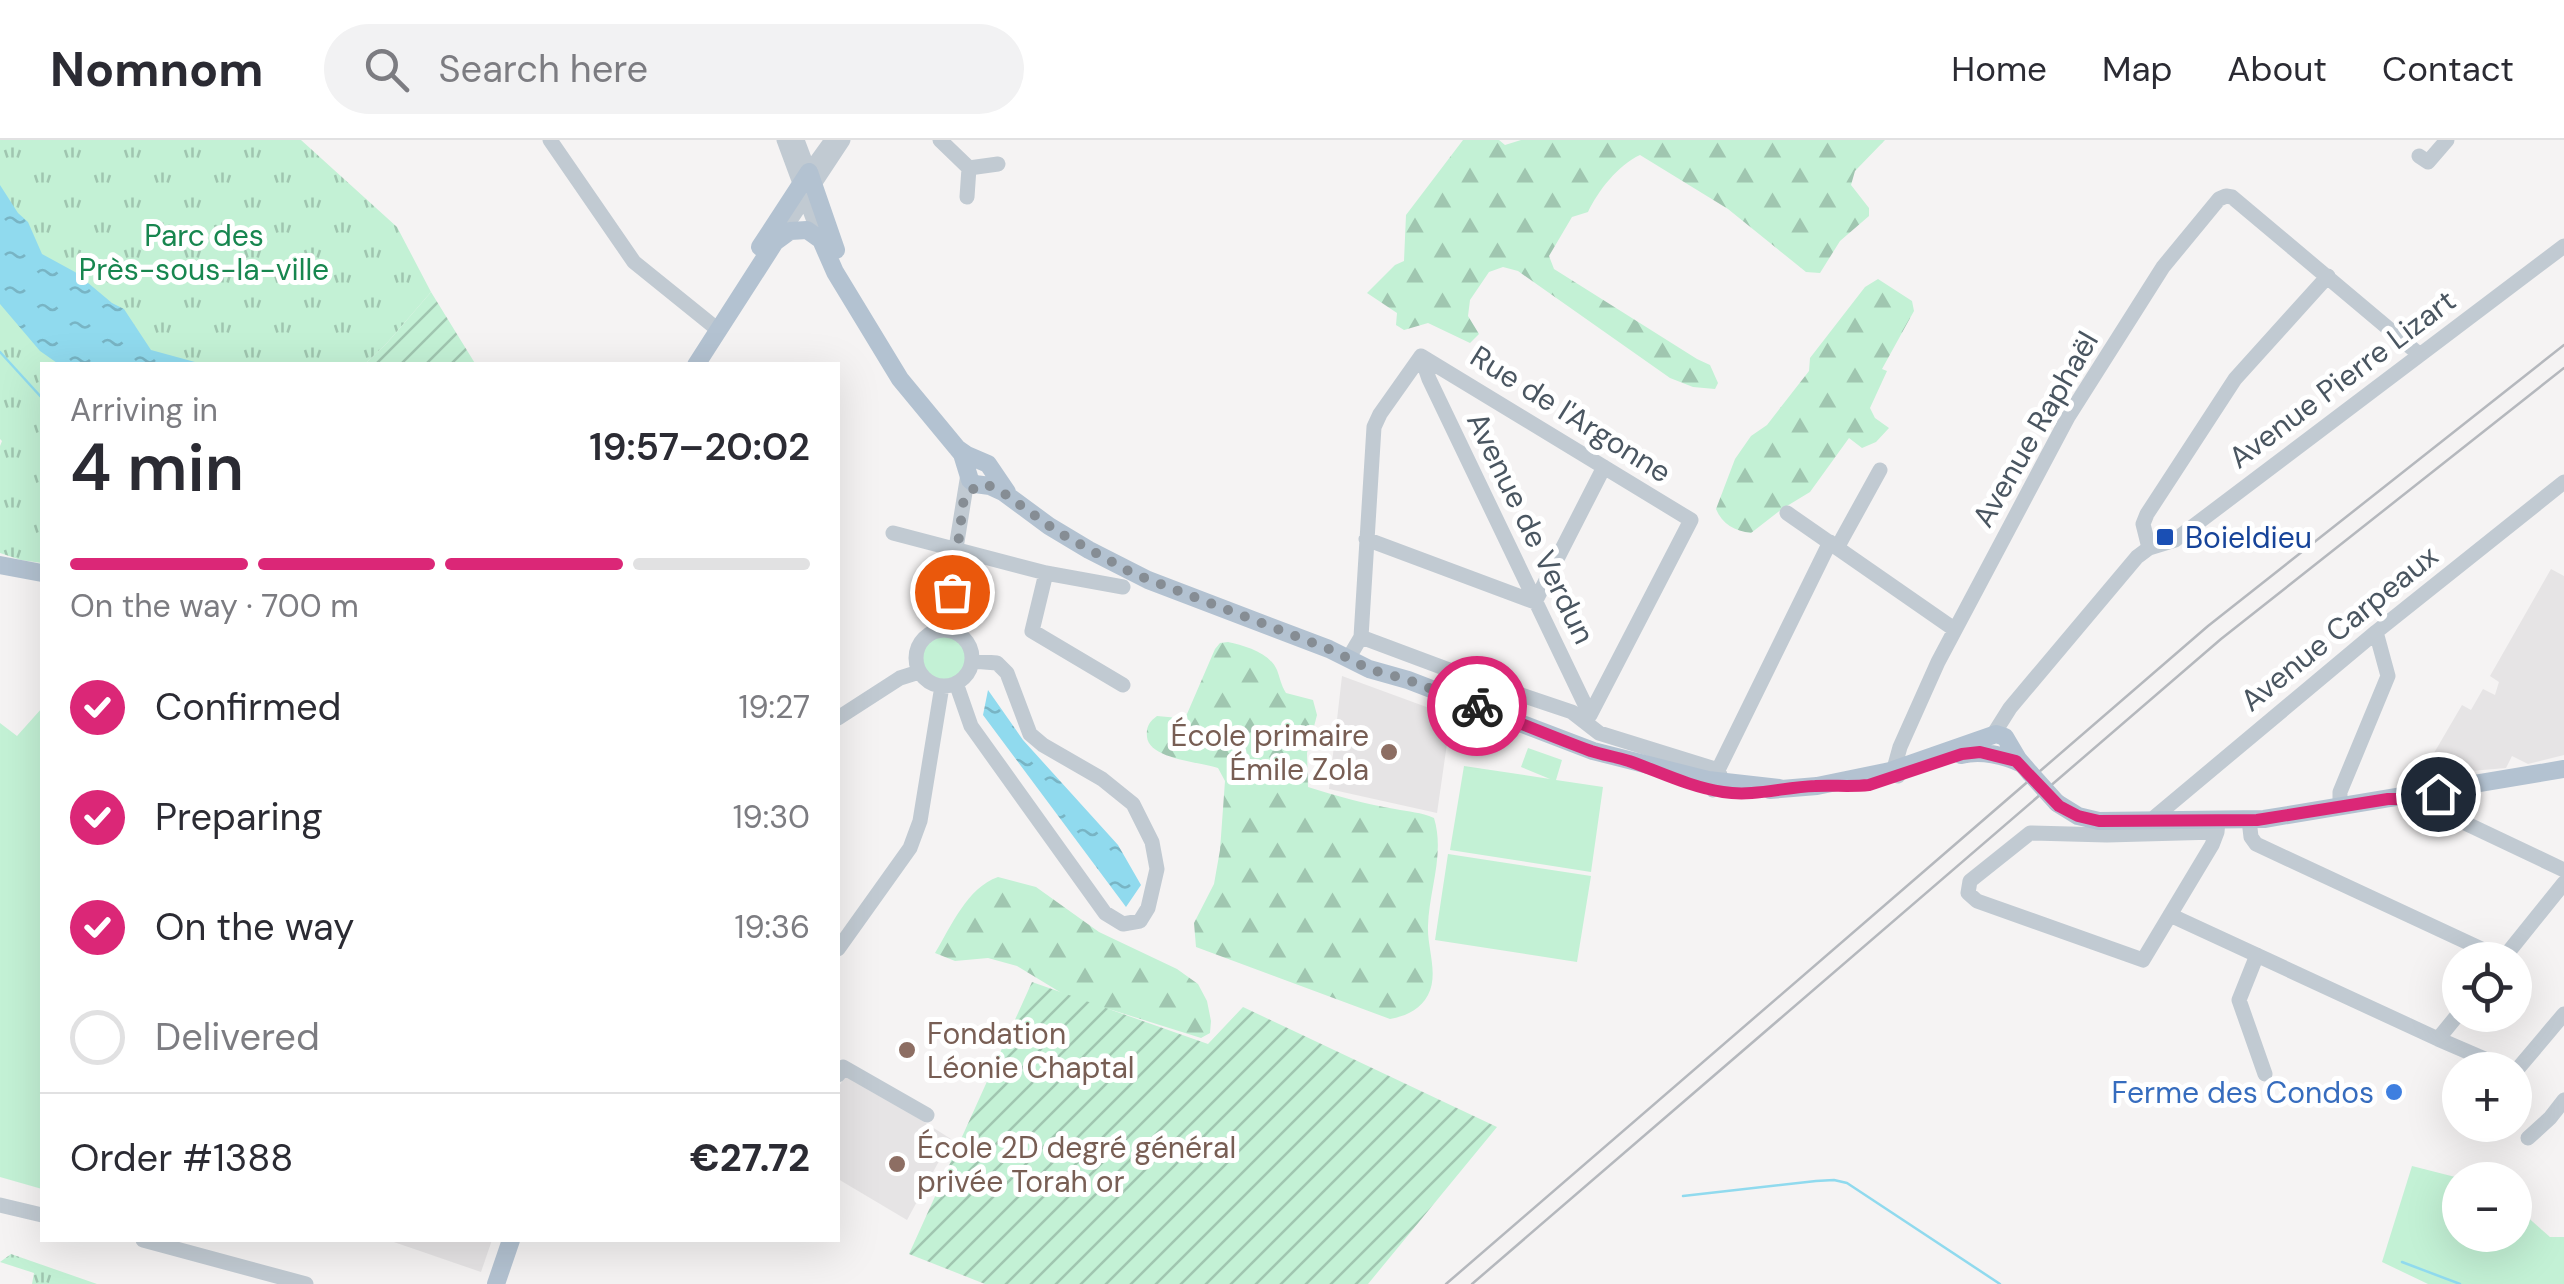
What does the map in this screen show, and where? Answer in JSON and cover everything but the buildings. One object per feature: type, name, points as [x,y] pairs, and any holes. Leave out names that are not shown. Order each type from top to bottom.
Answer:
[{"type":"main road","points":[[697,362],[714,326],[808,189],[836,247],[849,294]]},
{"type":"main road","points":[[686,362],[776,242],[790,231],[812,232],[821,240],[831,264],[900,379],[977,478],[1011,497],[1058,532],[1119,566],[1334,651],[1369,669],[1667,777],[1716,781],[1742,794],[1780,788],[1859,786],[1998,744],[2056,803],[2072,813],[2091,820],[2217,826],[2564,770]]},
{"type":"main road","points":[[0,564],[40,573]]},
{"type":"main road","points":[[496,1284],[510,1242]]},
{"type":"main road","points":[[508,1284],[521,1242]]},
{"type":"street","points":[[550,140],[634,262],[714,326]]},
{"type":"street","points":[[940,140],[969,168],[968,197]]},
{"type":"street","points":[[2419,156],[2428,162],[2447,140]]},
{"type":"street","points":[[793,141],[813,147],[835,141]]},
{"type":"street","points":[[793,141],[821,240]]},
{"type":"street","points":[[776,242],[835,141]]},
{"type":"street","points":[[969,168],[998,164]]},
{"type":"street","name":"Avenue Raphaël","points":[[1897,773],[1900,747],[1954,629],[2068,417],[2163,266],[2219,199],[2232,197],[2420,356]]},
{"type":"street","name":"Avenue Pierre Lizart","points":[[2149,548],[2175,540],[2564,246]]},
{"type":"street","points":[[1998,744],[2004,717],[2149,548],[2143,524],[2147,514],[2235,378],[2328,276]]},
{"type":"street","points":[[1348,658],[1361,637],[1374,426],[1421,356]]},
{"type":"street","name":"Rue de l'Argonne","points":[[1421,356],[1691,520],[1587,718]]},
{"type":"street","name":"Avenue de Verdun","points":[[1421,356],[1587,718]]},
{"type":"street","points":[[1366,539],[1535,602],[1604,467]]},
{"type":"street","points":[[1361,637],[1587,718],[1599,733],[1716,781],[1834,545],[1880,470]]},
{"type":"street","points":[[949,630],[956,548],[977,478]]},
{"type":"street","name":"Avenue Carpeaux","points":[[2154,821],[2376,632],[2564,482]]},
{"type":"street","points":[[1787,513],[1954,629]]},
{"type":"street","points":[[893,533],[1046,573],[1123,587]]},
{"type":"street","points":[[1046,573],[1032,631],[1124,686]]},
{"type":"street","points":[[949,630],[964,638],[972,661],[967,674],[949,685],[932,684],[919,672],[916,654],[924,638],[949,630]]},
{"type":"street","points":[[2340,806],[2340,792],[2388,676],[2376,632]]},
{"type":"street","points":[[949,685],[971,726],[1105,913],[1123,924],[1140,920],[1148,908],[1157,869],[1152,842],[1133,804],[1030,734],[1007,673],[997,663],[972,661]]},
{"type":"street","points":[[840,717],[900,678],[919,672]]},
{"type":"street","points":[[840,946],[910,848],[920,821],[949,685]]},
{"type":"street","points":[[2419,796],[2430,806],[2564,870]]},
{"type":"street","points":[[2249,820],[2256,844],[2464,942]]},
{"type":"street","points":[[2217,826],[2143,960],[1977,901],[1968,893],[1970,881],[2030,833],[2107,835],[2217,826]]},
{"type":"street","points":[[2516,942],[2564,882]]},
{"type":"street","points":[[2170,915],[2468,1052]]},
{"type":"street","points":[[2257,955],[2239,1000],[2265,1074]]},
{"type":"street","points":[[2531,1052],[2564,1014]]},
{"type":"street","points":[[2438,1039],[2444,1032]]},
{"type":"street","points":[[840,1072],[843,1067],[927,1115]]},
{"type":"street","points":[[2532,1134],[2564,1100]]},
{"type":"street","points":[[0,1205],[40,1215]]},
{"type":"street","points":[[151,1242],[306,1284]]},
{"type":"shaded area","points":[[2551,569],[2564,576],[2564,755],[2528,764],[2512,756],[2506,768],[2436,774],[2425,769],[2462,705],[2471,710],[2483,689],[2495,695],[2499,682],[2490,676]]},
{"type":"shaded area","name":"École primaire Émile Zola","points":[[1342,676],[1451,716],[1437,813],[1329,789]]},
{"type":"shaded area","points":[[847,1073],[951,1139],[907,1220],[840,1180],[840,1085]]},
{"type":"shaded area","points":[[394,1242],[491,1242],[481,1272]]},
{"type":"green space","name":"Parc des Près-sous-la-ville","points":[[0,140],[301,140],[397,227],[431,292],[367,362],[40,362],[40,563],[0,553]]},
{"type":"green space","points":[[1463,140],[1499,140],[1505,145],[1521,140],[1885,140],[1855,171],[1851,185],[1869,208],[1869,216],[1840,241],[1820,273],[1806,272],[1728,209],[1640,155],[1610,179],[1588,212],[1572,217],[1549,256],[1554,269],[1710,365],[1718,383],[1715,389],[1693,387],[1670,378],[1518,271],[1503,267],[1489,272],[1470,300],[1468,316],[1479,334],[1470,343],[1428,323],[1404,330],[1396,325],[1397,313],[1367,293],[1404,261],[1406,215]]},
{"type":"green space","points":[[1878,279],[1912,301],[1914,311],[1882,369],[1887,371],[1870,408],[1875,418],[1889,428],[1876,442],[1862,448],[1849,438],[1810,492],[1751,533],[1730,526],[1716,509],[1735,459],[1809,371],[1810,358],[1865,287]]},
{"type":"green space","points":[[431,292],[474,362],[367,362]]},
{"type":"green space","points":[[943,634],[960,641],[967,658],[960,675],[943,682],[926,675],[919,658],[926,641]]},
{"type":"green space","points":[[1228,642],[1268,659],[1286,693],[1313,700],[1317,715],[1307,753],[1308,787],[1434,818],[1438,845],[1428,926],[1431,987],[1425,1000],[1407,1014],[1390,1019],[1196,947],[1194,923],[1214,884],[1220,850],[1225,781],[1218,768],[1156,750],[1150,744],[1147,730],[1157,716],[1179,718],[1187,714],[1215,649]]},
{"type":"green space","points":[[40,710],[40,1188],[0,1177],[0,723],[17,736]]},
{"type":"green space","points":[[1528,748],[1562,760],[1556,780],[1603,787],[1591,872],[1450,850],[1464,766],[1550,779],[1521,767]]},
{"type":"green space","points":[[1448,854],[1591,876],[1577,962],[1435,940]]},
{"type":"green space","points":[[998,877],[1036,887],[1099,932],[1177,969],[1198,984],[1207,1001],[1210,1033],[1201,1038],[1078,1003],[1017,966],[988,958],[955,961],[935,953],[969,898]]},
{"type":"green space","points":[[1032,982],[1208,1044],[1243,1007],[1497,1127],[1368,1284],[985,1284],[909,1254]]},
{"type":"green space","points":[[2412,1166],[2442,1174],[2442,1252],[2532,1252],[2532,1221],[2550,1237],[2564,1237],[2564,1284],[2428,1284],[2382,1262]]},
{"type":"green space","points":[[11,1254],[97,1284],[32,1284],[34,1273],[0,1262]]},
{"type":"water","points":[[0,185],[28,222],[42,254],[75,272],[124,309],[151,350],[195,362],[56,362],[40,351],[0,304]]},
{"type":"water","points":[[988,690],[1023,740],[1118,845],[1141,885],[1126,907],[983,715]]},
{"type":"waterway","points":[[0,352],[40,396]]},
{"type":"waterway","points":[[1683,1196],[1816,1181],[1847,1183],[2000,1284]]},
{"type":"waterway","points":[[2402,1262],[2460,1284]]},
{"type":"railway","points":[[1446,1284],[2208,626],[2564,345]]},
{"type":"railway","points":[[1472,1284],[2221,639],[2564,368]]},
{"type":"way so far","points":[[952,592],[964,497],[984,484],[1132,573],[1334,651],[1369,669],[1477,706]]},
{"type":"place","name":"Boieldieu","points":[[2165,537]]},
{"type":"place","name":"École primaire Émile Zola","points":[[1389,752]]},
{"type":"place","name":"Fondation Léonie Chaptal","points":[[907,1050]]},
{"type":"place","name":"Ferme des Condos","points":[[2394,1092]]},
{"type":"place","name":"École 2D degré général privée Torah or","points":[[897,1164]]},
{"type":"route","points":[[1477,706],[1667,777],[1734,794],[1869,785],[1977,752],[2016,761],[2059,806],[2099,821],[2257,820],[2438,794]]}]
